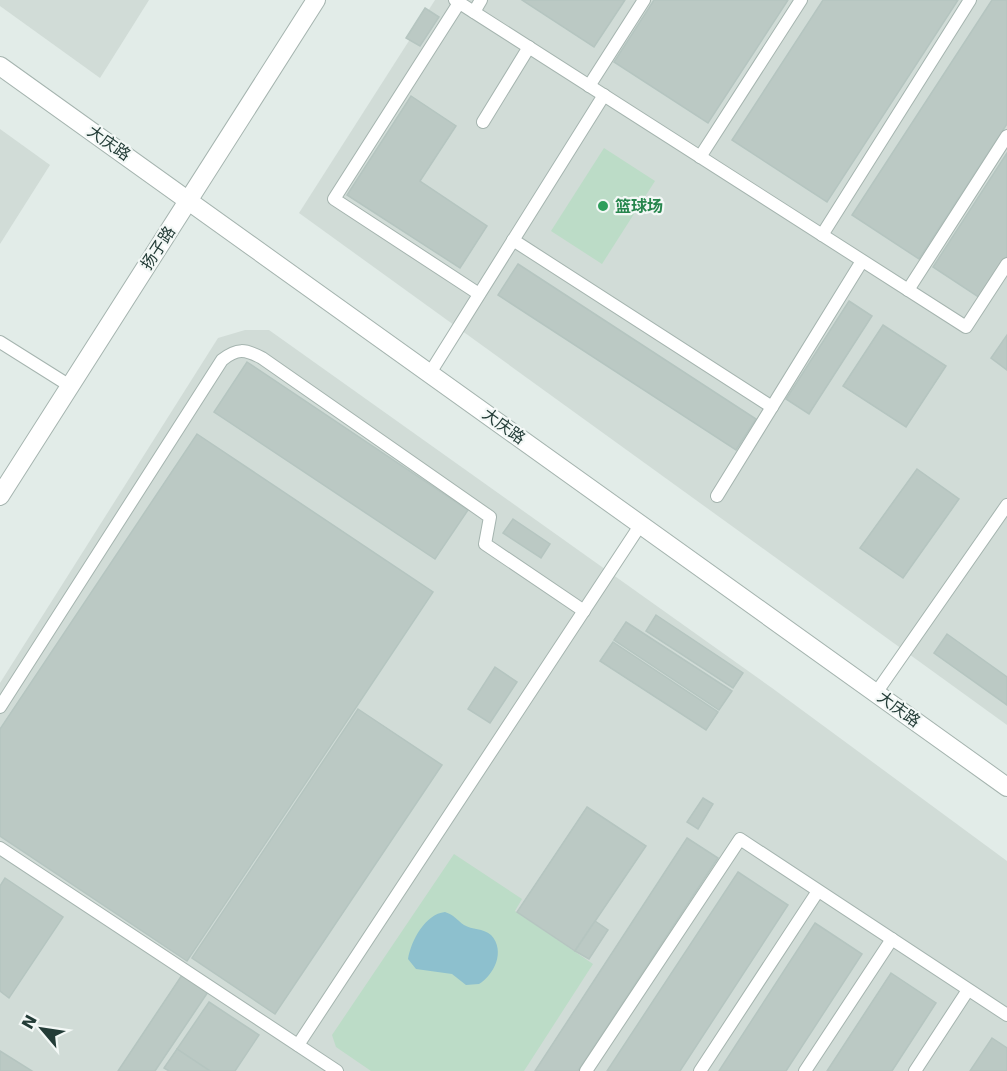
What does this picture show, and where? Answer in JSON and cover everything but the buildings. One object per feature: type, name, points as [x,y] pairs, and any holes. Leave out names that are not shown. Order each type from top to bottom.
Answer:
[{"type":"street","name":"扬子路","points":[[0,496],[316,0]]},
{"type":"street","name":"大庆路","points":[[0,66],[1007,787]]},
{"type":"lane","points":[[474,12],[481,0]]},
{"type":"lane","points":[[589,86],[644,0]]},
{"type":"lane","points":[[700,157],[801,0]]},
{"type":"lane","points":[[822,235],[970,0]]},
{"type":"lane","points":[[479,294],[334,199],[457,1],[966,327],[1007,264]]},
{"type":"lane","points":[[483,122],[529,47]]},
{"type":"lane","points":[[430,373],[604,95]]},
{"type":"lane","points":[[908,290],[1007,136]]},
{"type":"lane","points":[[513,240],[772,407]]},
{"type":"lane","points":[[717,496],[862,261]]},
{"type":"lane","points":[[0,342],[70,386]]},
{"type":"lane","points":[[0,707],[222,360],[233,351],[248,351],[262,358],[490,517],[485,544],[584,611]]},
{"type":"lane","points":[[876,693],[1007,505]]},
{"type":"lane","points":[[298,1045],[641,525]]},
{"type":"lane","points":[[586,1071],[740,839],[1007,1015]]},
{"type":"lane","points":[[0,848],[337,1071]]},
{"type":"lane","points":[[700,1071],[818,891]]},
{"type":"lane","points":[[805,1071],[892,939]]},
{"type":"lane","points":[[915,1071],[968,990]]},
{"type":"shaded area","points":[[0,0],[149,0],[100,78],[0,6]]},
{"type":"shaded area","points":[[435,0],[1007,0],[1007,725],[299,213]]},
{"type":"shaded area","points":[[0,129],[50,165],[0,244]]},
{"type":"shaded area","points":[[245,330],[269,330],[772,688],[1007,861],[1007,1071],[0,1071],[0,683],[218,338]]},
{"type":"green space","name":"篮球场","points":[[604,148],[655,181],[602,264],[551,231]]},
{"type":"green space","points":[[454,854],[522,899],[515,911],[593,964],[524,1071],[371,1071],[336,1047],[332,1035]]},
{"type":"water","points":[[445,912],[467,927],[488,933],[495,941],[498,948],[496,962],[489,975],[479,984],[466,985],[452,974],[416,969],[408,959],[412,944],[425,923]]},
{"type":"place","name":"篮球场","points":[[603,206]]}]
